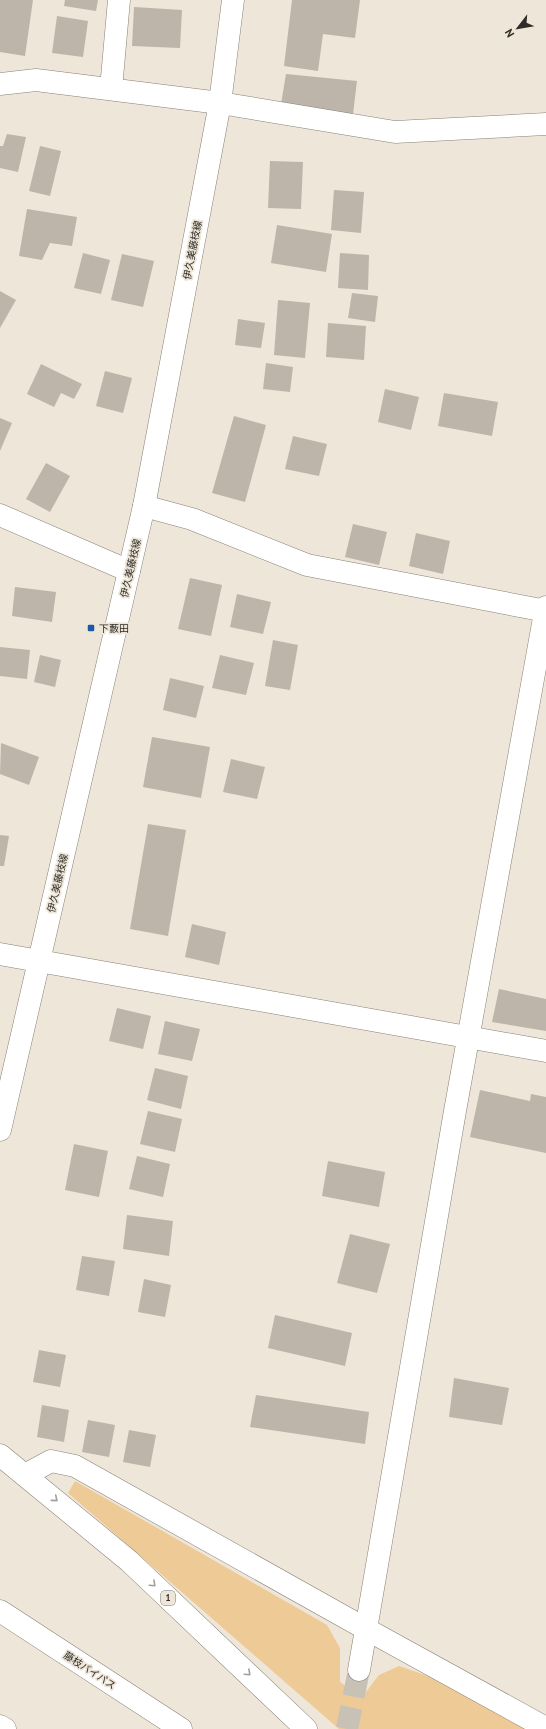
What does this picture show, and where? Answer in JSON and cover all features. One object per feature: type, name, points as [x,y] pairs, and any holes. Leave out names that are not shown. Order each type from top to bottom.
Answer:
[{"type":"main road","points":[[111,89],[119,0]]},
{"type":"main road","name":"伊久美藤枝線","points":[[0,1130],[144,506],[220,102],[233,0]]},
{"type":"main road","points":[[0,84],[36,80],[220,102],[395,132],[546,124]]},
{"type":"main road","points":[[144,506],[192,519],[307,565],[546,610],[468,1038],[359,1670]]},
{"type":"main road","points":[[0,515],[129,571]]},
{"type":"main road","points":[[0,954],[546,1051]]},
{"type":"main road","name":"1","points":[[0,1455],[129,1561],[306,1729]]},
{"type":"main road","points":[[24,1474],[51,1461],[75,1466],[546,1728]]},
{"type":"main road","name":"藤枝バイパス","points":[[0,1611],[181,1729]]},
{"type":"main road","points":[[0,1726],[5,1729]]},
{"type":"shaded area","points":[[75,1481],[327,1625],[340,1648],[340,1682],[362,1697],[379,1675],[399,1666],[440,1680],[526,1729],[339,1729],[68,1493]]},
{"type":"building","points":[[0,0],[33,0],[25,56],[0,52]]},
{"type":"building","points":[[65,0],[98,0],[96,11],[64,6]]},
{"type":"building","points":[[292,0],[360,0],[355,38],[323,34],[318,71],[284,66]]},
{"type":"building","points":[[134,7],[182,10],[180,48],[132,46]]},
{"type":"building","points":[[57,16],[88,21],[83,57],[52,53]]},
{"type":"building","points":[[286,74],[357,81],[353,114],[281,104]]},
{"type":"building","points":[[7,134],[26,137],[18,172],[0,168],[0,146],[3,146]]},
{"type":"building","points":[[40,146],[61,151],[50,196],[29,191]]},
{"type":"building","points":[[270,161],[303,162],[301,209],[268,208]]},
{"type":"building","points":[[334,190],[364,192],[361,233],[331,230]]},
{"type":"building","points":[[27,209],[77,217],[72,246],[50,243],[42,260],[19,256]]},
{"type":"building","points":[[277,225],[332,234],[326,272],[271,263]]},
{"type":"building","points":[[83,253],[110,260],[101,294],[74,288]]},
{"type":"building","points":[[340,253],[369,255],[368,290],[338,288]]},
{"type":"building","points":[[122,254],[154,261],[143,307],[111,300]]},
{"type":"building","points":[[0,291],[16,300],[0,328]]},
{"type":"building","points":[[352,293],[378,296],[375,322],[348,318]]},
{"type":"building","points":[[278,300],[310,303],[305,358],[274,355]]},
{"type":"building","points":[[238,319],[265,323],[261,348],[235,345]]},
{"type":"building","points":[[328,323],[366,326],[364,360],[326,357]]},
{"type":"building","points":[[266,363],[293,367],[290,392],[263,389]]},
{"type":"building","points":[[41,364],[82,384],[74,399],[61,393],[54,407],[27,394]]},
{"type":"building","points":[[105,371],[132,378],[123,413],[96,406]]},
{"type":"building","points":[[385,389],[419,397],[411,430],[378,422]]},
{"type":"building","points":[[444,393],[498,402],[492,436],[438,426]]},
{"type":"building","points":[[234,416],[266,425],[245,502],[212,493]]},
{"type":"building","points":[[0,418],[12,423],[0,451]]},
{"type":"building","points":[[293,436],[327,444],[319,476],[285,469]]},
{"type":"building","points":[[46,463],[70,476],[50,512],[26,499]]},
{"type":"building","points":[[353,524],[387,532],[379,565],[345,557]]},
{"type":"building","points":[[416,533],[450,541],[443,574],[409,566]]},
{"type":"building","points":[[190,578],[222,585],[211,636],[178,629]]},
{"type":"building","points":[[15,587],[56,592],[52,622],[12,616]]},
{"type":"building","points":[[237,594],[271,602],[263,634],[230,627]]},
{"type":"building","points":[[273,640],[298,645],[290,690],[265,686]]},
{"type":"building","points":[[0,647],[30,650],[27,679],[0,676]]},
{"type":"building","points":[[40,655],[61,660],[55,687],[34,682]]},
{"type":"building","points":[[220,655],[254,663],[246,695],[212,688]]},
{"type":"building","points":[[170,678],[204,686],[196,718],[163,710]]},
{"type":"building","points":[[152,737],[210,747],[201,798],[143,787]]},
{"type":"building","points":[[1,743],[39,757],[29,785],[0,774]]},
{"type":"building","points":[[231,759],[265,767],[257,799],[223,792]]},
{"type":"building","points":[[148,824],[186,830],[168,936],[130,929]]},
{"type":"building","points":[[0,835],[9,836],[4,866],[0,866]]},
{"type":"building","points":[[192,924],[226,932],[219,965],[185,957]]},
{"type":"building","points":[[499,989],[546,999],[546,1031],[492,1022]]},
{"type":"building","points":[[117,1008],[151,1016],[143,1049],[109,1041]]},
{"type":"building","points":[[165,1021],[200,1029],[192,1061],[158,1054]]},
{"type":"building","points":[[155,1068],[188,1076],[181,1109],[147,1100]]},
{"type":"building","points":[[480,1090],[530,1101],[531,1094],[546,1097],[546,1153],[470,1137]]},
{"type":"building","points":[[148,1111],[182,1119],[175,1152],[140,1144]]},
{"type":"building","points":[[74,1144],[108,1151],[99,1197],[65,1190]]},
{"type":"building","points":[[137,1156],[170,1164],[163,1197],[129,1189]]},
{"type":"building","points":[[328,1161],[385,1172],[379,1207],[322,1196]]},
{"type":"building","points":[[127,1215],[173,1221],[169,1256],[123,1249]]},
{"type":"building","points":[[350,1234],[390,1244],[377,1293],[337,1283]]},
{"type":"building","points":[[82,1256],[115,1261],[109,1296],[76,1290]]},
{"type":"building","points":[[144,1279],[171,1285],[165,1317],[138,1312]]},
{"type":"building","points":[[275,1315],[352,1333],[345,1366],[268,1348]]},
{"type":"building","points":[[39,1350],[66,1355],[60,1387],[33,1382]]},
{"type":"building","points":[[454,1378],[509,1388],[502,1425],[449,1417]]},
{"type":"building","points":[[256,1395],[369,1412],[365,1444],[250,1427]]},
{"type":"building","points":[[42,1405],[69,1410],[64,1442],[37,1437]]},
{"type":"building","points":[[88,1420],[115,1425],[109,1457],[82,1452]]},
{"type":"building","points":[[129,1430],[156,1435],[150,1467],[123,1462]]},
{"type":"tunnel","points":[[347,1729],[359,1670]]},
{"type":"place","name":"下藪田","points":[[91,628]]}]
